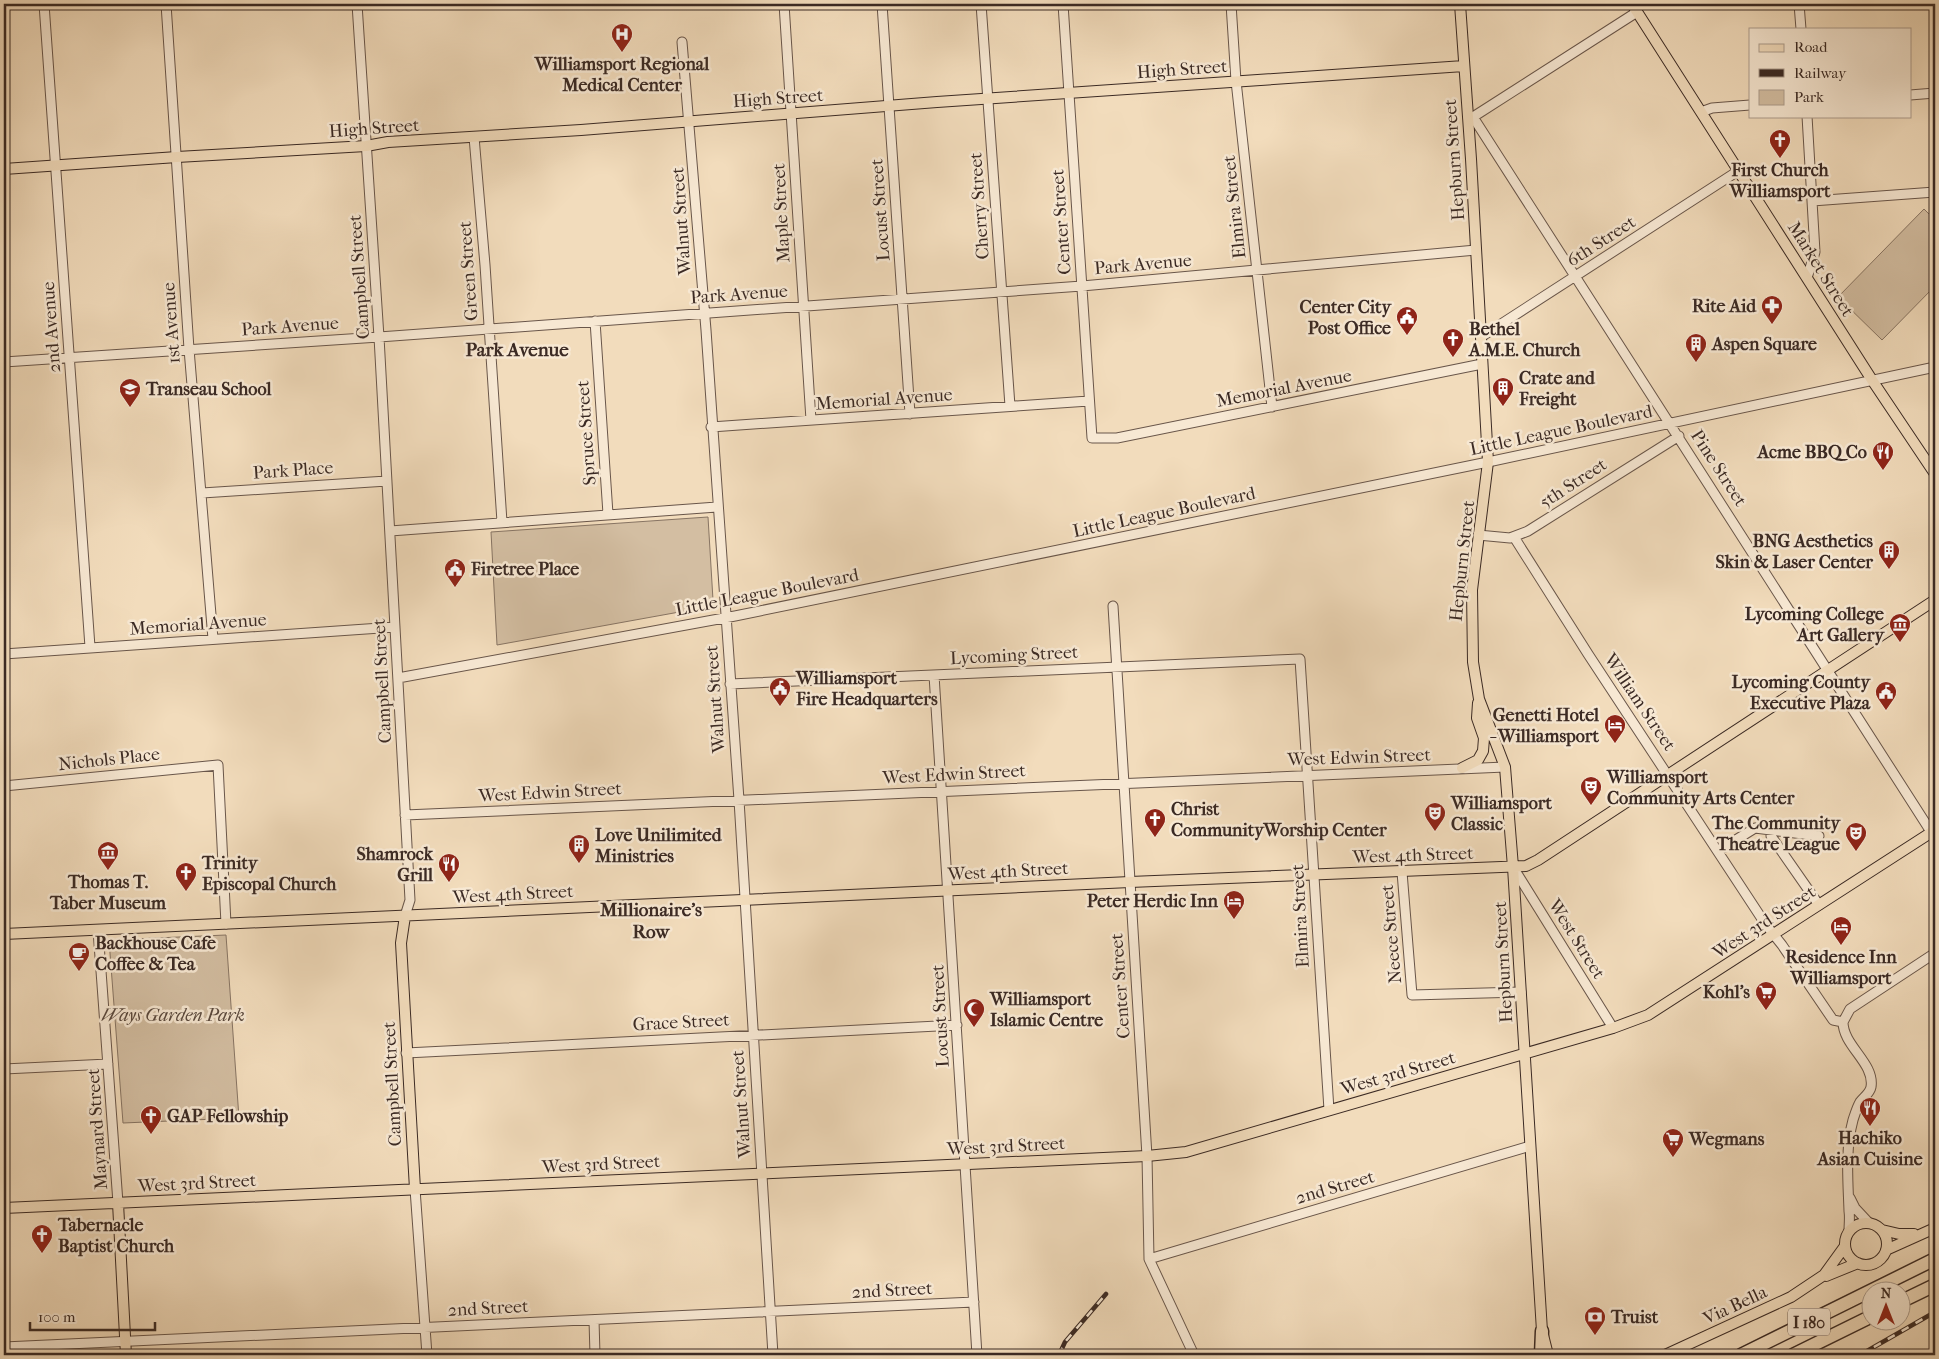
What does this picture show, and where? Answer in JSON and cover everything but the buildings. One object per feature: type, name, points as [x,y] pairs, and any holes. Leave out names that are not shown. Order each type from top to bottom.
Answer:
[{"type":"highway","points":[[1888,1282],[1935,1252]]},
{"type":"highway","name":"I 180","points":[[1890,1282],[1935,1259]]},
{"type":"highway","points":[[1912,1297],[1935,1285]]},
{"type":"highway","name":"I 180","points":[[1741,1355],[1862,1296]]},
{"type":"highway","name":"I 180","points":[[1793,1355],[1862,1321]]},
{"type":"highway","points":[[1541,1355],[1542,1331]]},
{"type":"main road","name":"Hepburn Street","points":[[1460,4],[1464,66],[1471,117],[1476,250],[1488,462],[1472,590],[1472,643],[1479,699],[1505,766],[1542,1331],[1548,1355]]},
{"type":"main road","name":"Market Street","points":[[1634,8],[1872,380],[1935,474]]},
{"type":"main road","name":"High Street","points":[[4,170],[177,157],[366,146],[388,142],[1464,66]]},
{"type":"main road","name":"West 4th Street","points":[[4,934],[1130,882],[1526,866],[1669,775],[1935,600]]},
{"type":"main road","points":[[1462,768],[1478,760],[1483,751],[1484,738],[1477,718],[1479,699]]},
{"type":"main road","name":"West 3rd Street","points":[[4,1208],[1147,1156],[1202,1149],[1648,1016],[1934,833]]},
{"type":"main road","name":"Campbell Street","points":[[405,916],[401,944],[415,1189]]},
{"type":"main road","name":"Maynard Street","points":[[118,1203],[126,1355]]},
{"type":"main road","points":[[1882,1230],[1887,1240],[1886,1250],[1877,1262],[1868,1264],[1858,1263],[1850,1257],[1845,1246],[1846,1236],[1849,1231],[1860,1224],[1869,1223],[1882,1230],[1903,1235],[1924,1232]]},
{"type":"main road","points":[[1886,1250],[1935,1228]]},
{"type":"main road","name":"Via Bella","points":[[1816,1281],[1836,1262],[1845,1246]]},
{"type":"main road","name":"Via Bella","points":[[1665,1355],[1776,1304],[1816,1281],[1858,1263]]},
{"type":"street","name":"2nd Avenue","points":[[44,4],[90,648]]},
{"type":"street","name":"1st Avenue","points":[[166,4],[189,349],[213,639]]},
{"type":"street","name":"Campbell Street","points":[[357,4],[379,337],[410,900],[405,916]]},
{"type":"street","name":"Maple Street","points":[[784,4],[811,420]]},
{"type":"street","name":"Locust Street","points":[[882,4],[910,414]]},
{"type":"street","name":"Cherry Street","points":[[980,4],[1010,406]]},
{"type":"street","name":"Center Street","points":[[1063,4],[1092,438]]},
{"type":"street","name":"Elmira Street","points":[[1231,4],[1236,81],[1272,407]]},
{"type":"street","points":[[1799,4],[1801,28]]},
{"type":"street","points":[[1471,117],[1634,8]]},
{"type":"street","name":"Walnut Street","points":[[682,42],[690,122],[726,618],[752,1035],[763,1173],[773,1355]]},
{"type":"street","points":[[1912,95],[1935,93]]},
{"type":"street","points":[[1701,112],[1712,108],[1749,105]]},
{"type":"street","name":"Pine Street","points":[[1471,117],[1576,276],[1934,833]]},
{"type":"street","points":[[1807,118],[1814,252],[1807,278]]},
{"type":"street","name":"Green Street","points":[[474,137],[502,522]]},
{"type":"street","name":"6th Street","points":[[1481,337],[1738,171]]},
{"type":"street","points":[[1812,201],[1935,192]]},
{"type":"street","name":"Park Avenue","points":[[4,362],[1082,286],[1476,250]]},
{"type":"street","name":"Spruce Street","points":[[595,321],[608,514]]},
{"type":"street","name":"Memorial Avenue","points":[[1092,438],[1117,438],[1482,364]]},
{"type":"street","name":"Little League Boulevard","points":[[398,678],[726,618],[1488,462],[1935,367]]},
{"type":"street","name":"Memorial Avenue","points":[[711,427],[1089,401]]},
{"type":"street","name":"5th Street","points":[[1478,534],[1514,537],[1547,520],[1679,436]]},
{"type":"street","name":"Park Place","points":[[202,493],[387,481]]},
{"type":"street","points":[[390,531],[717,506]]},
{"type":"street","name":"William Street","points":[[1514,537],[1588,654],[1774,935],[1833,1020],[1842,1022],[1842,1031],[1862,1058],[1870,1077],[1871,1087],[1867,1095],[1859,1103],[1854,1117],[1848,1148],[1849,1231]]},
{"type":"street","name":"Center Street","points":[[1114,606],[1147,1156],[1149,1259],[1194,1355]]},
{"type":"street","name":"Memorial Avenue","points":[[4,654],[395,627]]},
{"type":"street","name":"Elmira Street","points":[[1300,659],[1329,1110]]},
{"type":"street","name":"Lycoming Street","points":[[730,684],[1300,659]]},
{"type":"street","name":"Locust Street","points":[[934,675],[977,1355]]},
{"type":"street","name":"Nichols Place","points":[[4,786],[218,766],[226,924]]},
{"type":"street","name":"West Edwin Street","points":[[405,815],[1505,766]]},
{"type":"street","points":[[1718,851],[1755,828],[1818,836]]},
{"type":"street","points":[[1771,830],[1770,836],[1819,905]]},
{"type":"street","name":"West Street","points":[[1513,866],[1613,1028]]},
{"type":"street","name":"Neece Street","points":[[1402,872],[1412,994],[1521,992]]},
{"type":"street","name":"Maynard Street","points":[[98,930],[118,1203]]},
{"type":"street","points":[[1842,1022],[1850,1010],[1935,953]]},
{"type":"street","name":"Grace Street","points":[[406,1053],[957,1026]]},
{"type":"street","points":[[4,1069],[108,1064]]},
{"type":"street","name":"2nd Street","points":[[1149,1259],[1530,1146]]},
{"type":"street","name":"Campbell Street","points":[[415,1189],[427,1355]]},
{"type":"street","name":"William Street","points":[[1848,1193],[1855,1208],[1869,1223]]},
{"type":"street","name":"2nd Street","points":[[4,1347],[974,1302]]},
{"type":"street","points":[[594,1320],[595,1355]]},
{"type":"green space","points":[[1924,209],[1935,220],[1935,286],[1882,340],[1838,297]]},
{"type":"green space","points":[[708,517],[713,600],[707,607],[497,645],[491,532]]},
{"type":"green space","name":"Ways Garden Park","points":[[226,935],[239,1118],[123,1123],[109,940]]},
{"type":"railway","points":[[1059,1355],[1065,1342],[1106,1294]]},
{"type":"railway","points":[[1860,1355],[1935,1312]]},
{"type":"place","name":"Williamsport Regional Medical Center","points":[[622,53]]},
{"type":"place","name":"First Church Williamsport","points":[[1780,159]]},
{"type":"place","name":"Rite Aid","points":[[1772,325]]},
{"type":"place","name":"Center City Post Office","points":[[1407,336]]},
{"type":"place","name":"Bethel A.M.E. Church","points":[[1453,358]]},
{"type":"place","name":"Aspen Square","points":[[1696,363]]},
{"type":"place","name":"Crate and Freight","points":[[1503,407]]},
{"type":"place","name":"Transeau School","points":[[130,408]]},
{"type":"place","name":"Acme BBQ Co","points":[[1883,471]]},
{"type":"place","name":"BNG Aesthetics Skin & Laser Center","points":[[1889,570]]},
{"type":"place","name":"Firetree Place","points":[[455,588]]},
{"type":"place","name":"Lycoming College Art Gallery","points":[[1900,643]]},
{"type":"place","name":"Williamsport Fire Headquarters","points":[[780,707]]},
{"type":"place","name":"Lycoming County Executive Plaza","points":[[1886,711]]},
{"type":"place","name":"Genetti Hotel - Williamsport","points":[[1615,744]]},
{"type":"place","name":"Williamsport Community Arts Center","points":[[1591,806]]},
{"type":"place","name":"Williamsport Classic","points":[[1435,832]]},
{"type":"place","name":"Christ CommunityWorship Center","points":[[1155,838]]},
{"type":"place","name":"The Community Theatre League","points":[[1856,852]]},
{"type":"place","name":"Love Unilimited Ministries","points":[[579,864]]},
{"type":"place","name":"Thomas T. Taber Museum","points":[[108,871]]},
{"type":"place","name":"Shamrock Grill","points":[[449,883]]},
{"type":"place","name":"Trinity Episcopal Church","points":[[186,892]]},
{"type":"place","name":"Peter Herdic Inn","points":[[1234,920]]},
{"type":"place","name":"Residence Inn Williamsport","points":[[1841,946]]},
{"type":"place","name":"Backhouse Cafe Coffee & Tea","points":[[79,972]]},
{"type":"place","name":"Kohl's","points":[[1766,1011]]},
{"type":"place","name":"Williamsport Islamic Centre","points":[[974,1028]]},
{"type":"place","name":"Hachiko Asian Cuisine","points":[[1870,1127]]},
{"type":"place","name":"GAP Fellowship","points":[[151,1135]]},
{"type":"place","name":"Wegmans","points":[[1673,1158]]},
{"type":"place","name":"Tabernacle Baptist Church","points":[[42,1254]]},
{"type":"place","name":"Truist","points":[[1595,1336]]},
{"type":"district","name":"Park Avenue","points":[[517,349]]},
{"type":"district","name":"Millionaire's Row","points":[[651,920]]}]
